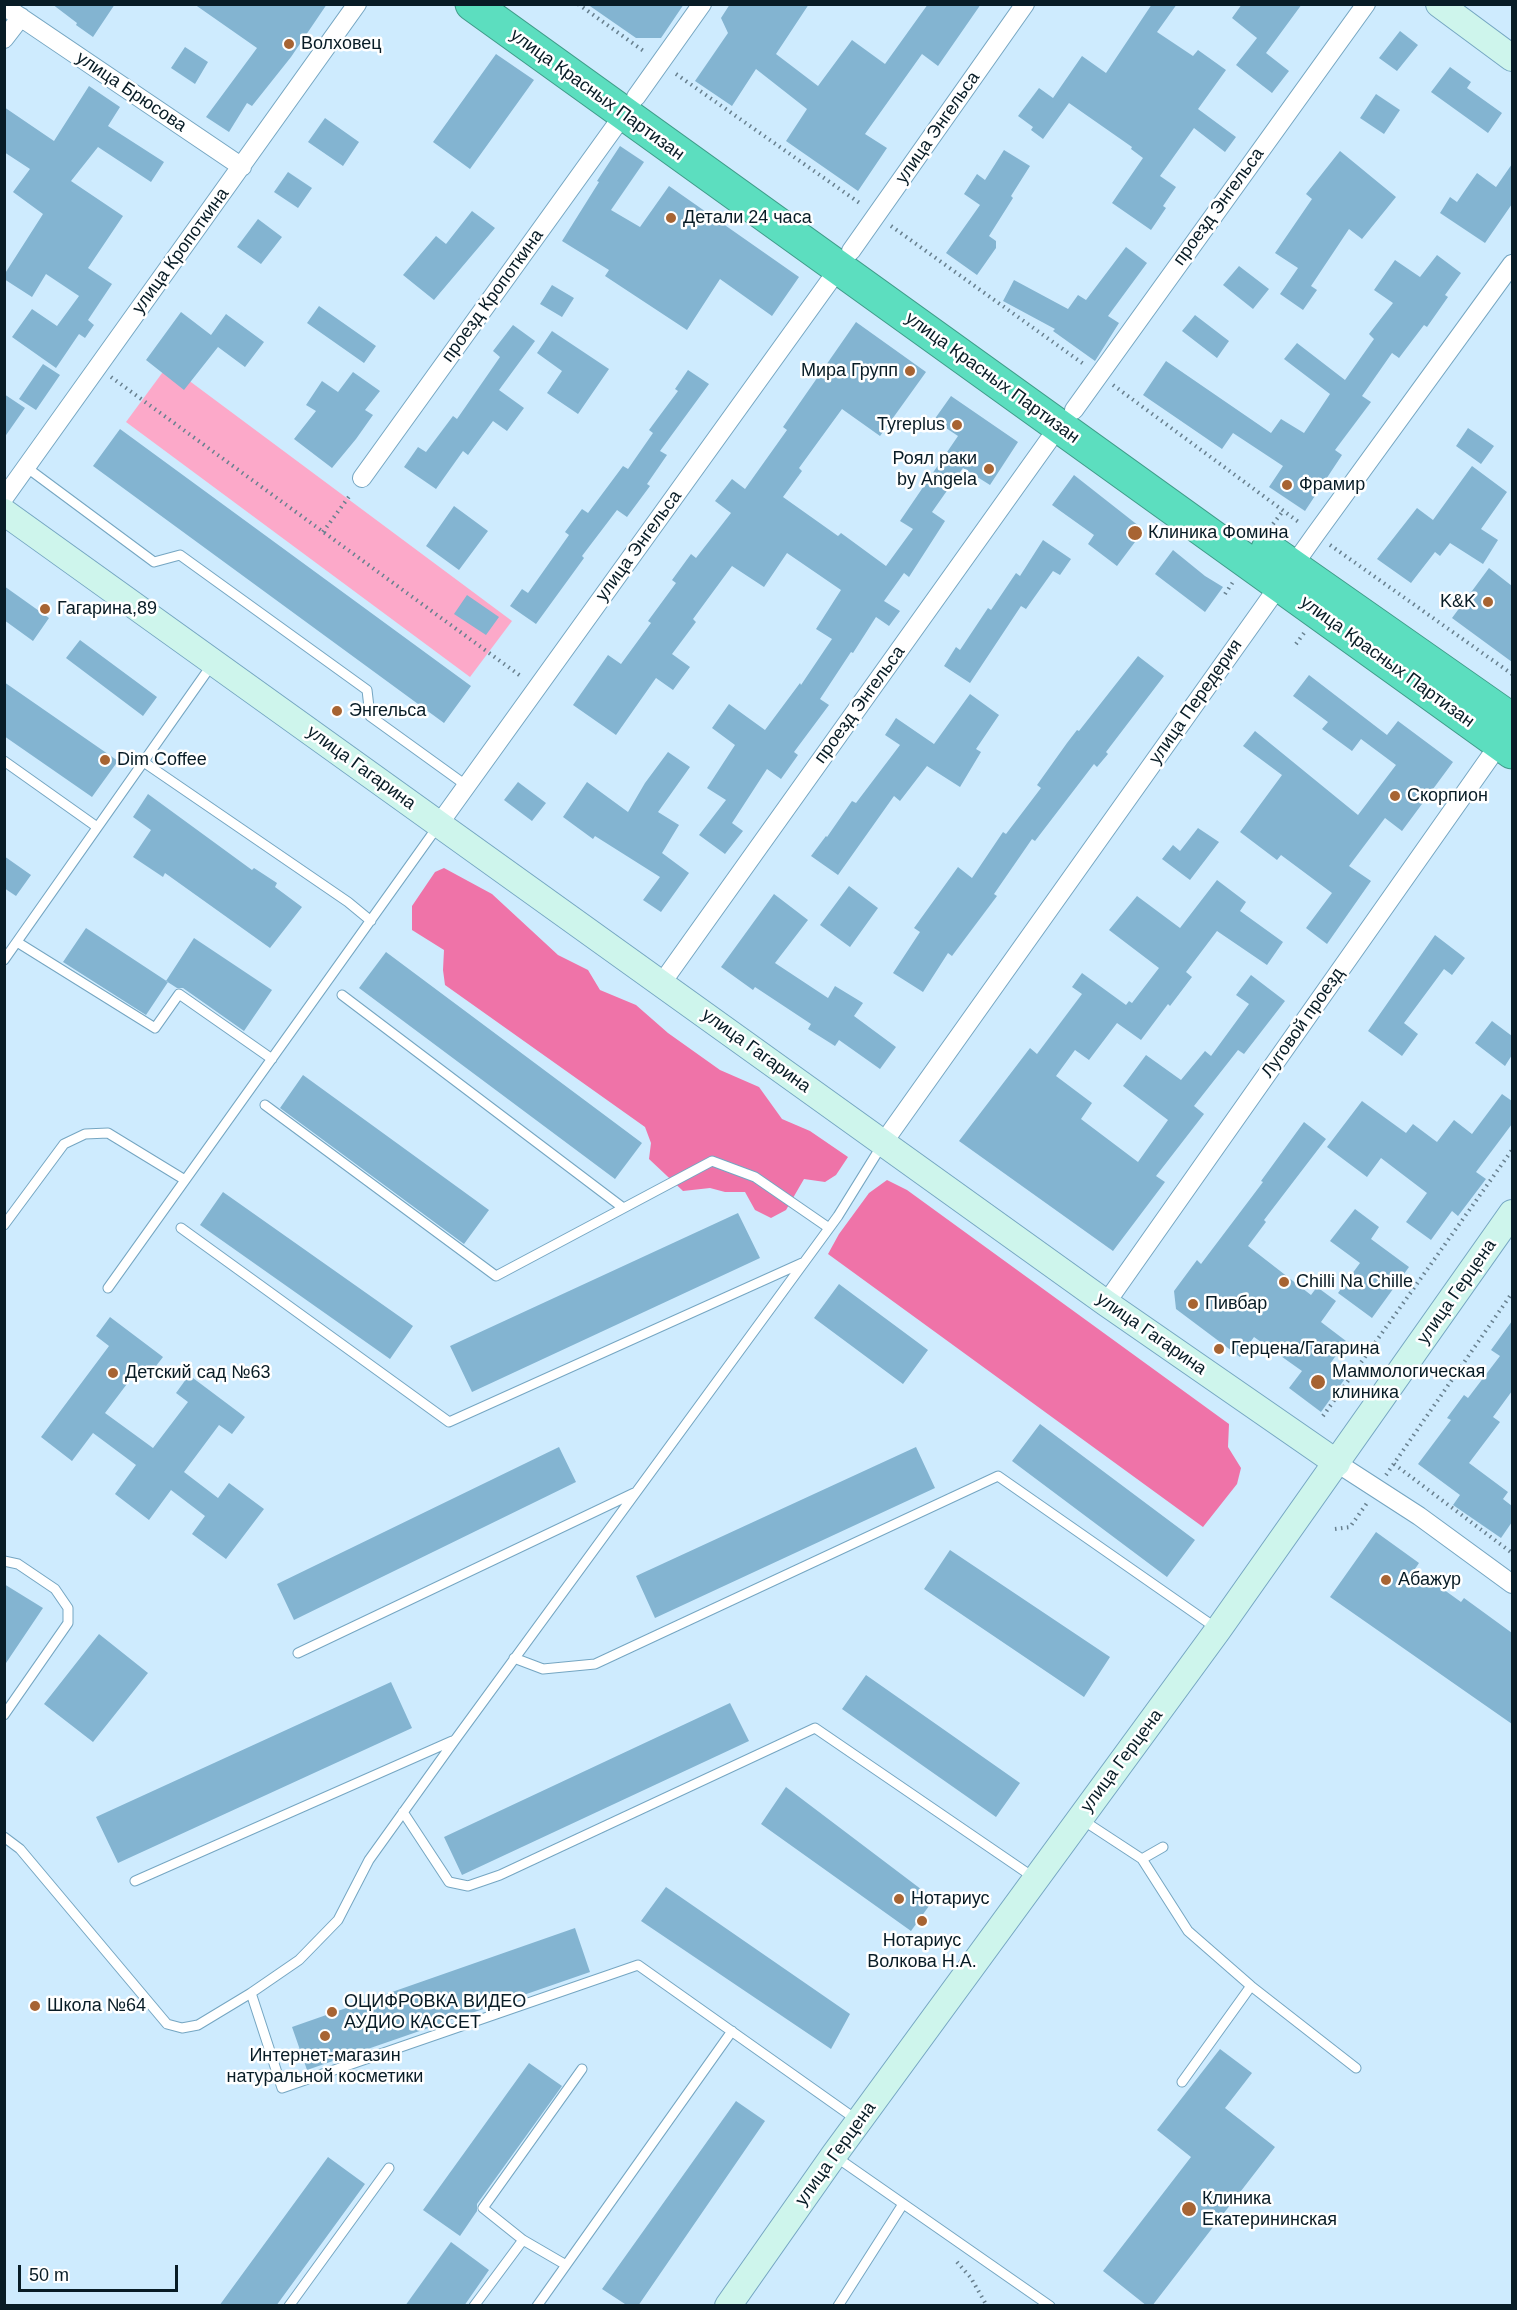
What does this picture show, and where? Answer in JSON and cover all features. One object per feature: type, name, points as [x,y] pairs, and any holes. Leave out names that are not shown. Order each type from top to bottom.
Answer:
[{"type":"highway","name":"улица Красных Партизан","points":[[472,4],[630,106],[1286,575],[1508,738]]},
{"type":"highway","name":"улица Красных Партизан","points":[[506,4],[630,106]]},
{"type":"street","name":"улица Кропоткина","points":[[4,498],[357,4]]},
{"type":"street","name":"проезд Кропоткина","points":[[363,478],[702,4]]},
{"type":"street","name":"улица Энгельса","points":[[439,824],[877,215],[1025,4]]},
{"type":"street","name":"проезд Энгельса","points":[[661,984],[1366,4]]},
{"type":"street","points":[[1439,4],[1512,58]]},
{"type":"street","name":"улица Брюсова","points":[[4,6],[242,167]]},
{"type":"street","points":[[4,39],[21,17]]},
{"type":"street","name":"улица Передерия","points":[[884,1143],[1286,575],[1512,264]]},
{"type":"street","name":"улица Гагарина","points":[[4,512],[1106,1303],[1337,1463],[1419,1516],[1512,1584]]},
{"type":"street","name":"Луговой проезд","points":[[1106,1303],[1508,738]]},
{"type":"street","name":"улица Герцена","points":[[728,2306],[859,2121],[1218,1629],[1512,1213]]},
{"type":"lane","points":[[26,467],[154,562],[180,555],[320,656],[367,690],[370,716],[467,786]]},
{"type":"lane","points":[[4,960],[214,662]]},
{"type":"lane","points":[[4,761],[97,827]]},
{"type":"lane","points":[[145,763],[348,902],[371,921]]},
{"type":"lane","points":[[108,1288],[439,824]]},
{"type":"lane","points":[[17,942],[155,1028],[179,994],[272,1059]]},
{"type":"lane","points":[[342,995],[622,1207]]},
{"type":"lane","points":[[265,1105],[496,1276],[712,1161],[755,1177],[830,1228]]},
{"type":"lane","points":[[4,1225],[64,1144],[85,1134],[108,1133],[185,1180]]},
{"type":"lane","points":[[4,1838],[20,1849],[167,2024],[182,2028],[198,2025],[252,1993],[299,1960],[338,1920],[369,1860],[454,1740],[830,1228],[884,1143]]},
{"type":"lane","points":[[182,1228],[449,1422],[804,1262]]},
{"type":"lane","points":[[514,1658],[543,1669],[595,1664],[998,1476],[1218,1629]]},
{"type":"lane","points":[[298,1653],[636,1492]]},
{"type":"lane","points":[[4,1561],[18,1564],[55,1588],[68,1608],[68,1623],[4,1714]]},
{"type":"lane","points":[[403,1812],[450,1882],[468,1886],[500,1875],[815,1728],[1035,1879]]},
{"type":"lane","points":[[135,1881],[454,1740]]},
{"type":"lane","points":[[1079,1818],[1142,1859],[1188,1931],[1251,1986],[1356,2068]]},
{"type":"lane","points":[[1142,1859],[1163,1847]]},
{"type":"lane","points":[[252,1993],[282,2088],[638,1965],[859,2121]]},
{"type":"lane","points":[[1182,2082],[1251,1986]]},
{"type":"lane","points":[[537,2306],[732,2031]]},
{"type":"lane","points":[[566,2265],[523,2240],[483,2208],[582,2069]]},
{"type":"lane","points":[[834,2156],[1050,2306]]},
{"type":"lane","points":[[289,2306],[389,2168]]},
{"type":"lane","points":[[838,2306],[903,2205]]},
{"type":"lane","points":[[474,2306],[523,2240]]},
{"type":"path","points":[[578,4],[877,215],[1306,527]]},
{"type":"path","points":[[98,367],[537,688]]},
{"type":"path","points":[[323,532],[363,478]]},
{"type":"path","points":[[1324,541],[1512,674]]},
{"type":"path","points":[[1225,594],[1234,581]]},
{"type":"path","points":[[1296,644],[1305,632]]},
{"type":"path","points":[[1323,1416],[1512,1150]]},
{"type":"path","points":[[1335,1529],[1350,1527],[1512,1293]]},
{"type":"path","points":[[1394,1464],[1512,1553]]},
{"type":"path","points":[[952,2256],[971,2278],[987,2306]]},
{"type":"shaded area","points":[[168,365],[512,621],[470,677],[126,422]]},
{"type":"shaded area","points":[[444,868],[492,894],[558,955],[588,970],[600,990],[636,1005],[668,1033],[720,1070],[759,1087],[782,1119],[810,1131],[848,1157],[836,1175],[825,1182],[804,1179],[786,1210],[771,1218],[755,1210],[745,1192],[725,1192],[710,1188],[683,1191],[649,1159],[651,1143],[645,1127],[445,985],[444,950],[412,930],[412,906],[435,872]]},
{"type":"shaded area","points":[[887,1180],[907,1190],[1229,1424],[1228,1447],[1241,1468],[1237,1484],[1203,1527],[828,1254],[839,1234],[869,1193]]},
{"type":"building","points":[[52,4],[115,4],[93,37]]},
{"type":"building","points":[[194,4],[327,4],[291,57],[252,106],[247,103],[229,132],[206,117],[257,48]]},
{"type":"building","points":[[587,4],[684,4],[661,38],[636,38]]},
{"type":"building","points":[[730,4],[809,4],[776,54],[818,86],[852,40],[885,64],[928,4],[981,4],[938,66],[922,54],[865,134],[887,148],[858,191],[786,141],[807,109],[756,69],[732,106],[695,81],[728,33],[721,18]]},
{"type":"building","points":[[1152,4],[1177,4],[1157,32],[1193,56],[1198,50],[1226,70],[1198,109],[1236,137],[1225,152],[1194,128],[1160,176],[1176,187],[1163,206],[1166,208],[1151,230],[1112,203],[1143,158],[1131,149],[1132,147],[1069,103],[1043,139],[1031,130],[1033,127],[1018,116],[1039,88],[1053,98],[1082,56],[1106,73]]},
{"type":"building","points":[[1242,4],[1302,4],[1266,53],[1289,71],[1272,93],[1236,65],[1257,38],[1232,18]]},
{"type":"building","points":[[1400,31],[1418,45],[1397,71],[1379,58]]},
{"type":"building","points":[[185,47],[208,62],[195,84],[171,68]]},
{"type":"building","points":[[496,54],[534,80],[470,169],[433,142]]},
{"type":"building","points":[[1450,67],[1471,82],[1467,88],[1502,113],[1488,133],[1431,92]]},
{"type":"building","points":[[89,86],[120,107],[108,126],[164,162],[151,182],[98,147],[71,181],[123,216],[88,268],[112,284],[88,320],[94,325],[85,338],[79,334],[56,368],[12,337],[32,309],[57,326],[79,296],[46,274],[32,297],[4,279],[4,275],[43,214],[13,192],[30,169],[4,152],[4,107],[54,141]]},
{"type":"building","points":[[1376,94],[1400,110],[1384,134],[1360,118]]},
{"type":"building","points":[[325,118],[359,142],[343,166],[308,142]]},
{"type":"building","points":[[620,146],[644,162],[611,210],[640,227],[669,186],[799,277],[772,316],[720,279],[687,330],[605,276],[609,270],[562,241]]},
{"type":"building","points":[[1004,150],[1030,166],[989,236],[996,241],[996,248],[977,275],[946,253],[980,205],[964,194],[977,174],[985,180]]},
{"type":"building","points":[[1340,151],[1396,197],[1362,239],[1349,229],[1311,286],[1317,290],[1303,310],[1280,294],[1298,268],[1275,253],[1312,199],[1306,194]]},
{"type":"building","points":[[1512,164],[1512,204],[1485,243],[1440,213],[1450,197],[1457,202],[1477,173],[1496,187]]},
{"type":"building","points":[[288,172],[312,188],[298,208],[274,192]]},
{"type":"building","points":[[472,211],[495,228],[434,300],[403,275],[436,236],[446,244]]},
{"type":"building","points":[[258,219],[282,237],[261,264],[237,247]]},
{"type":"building","points":[[1126,247],[1147,263],[1108,316],[1119,323],[1095,361],[1053,331],[1055,329],[1003,301],[1014,280],[1068,309],[1078,295],[1086,300]]},
{"type":"building","points":[[1437,255],[1461,273],[1445,295],[1448,297],[1427,327],[1424,325],[1399,358],[1392,353],[1362,396],[1371,402],[1335,450],[1342,455],[1305,511],[1269,487],[1283,466],[1233,433],[1222,449],[1143,395],[1166,361],[1271,433],[1281,419],[1304,433],[1330,394],[1284,359],[1297,343],[1345,380],[1374,339],[1369,334],[1393,303],[1374,290],[1395,260],[1420,277]]},
{"type":"building","points":[[1239,266],[1269,289],[1253,309],[1223,285]]},
{"type":"building","points":[[552,285],[574,298],[562,317],[540,304]]},
{"type":"building","points":[[319,306],[376,346],[364,363],[307,323]]},
{"type":"building","points":[[181,312],[211,335],[226,314],[264,342],[245,367],[218,347],[184,390],[146,360]]},
{"type":"building","points":[[1195,315],[1229,341],[1217,358],[1182,331]]},
{"type":"building","points":[[856,322],[926,372],[880,436],[842,409],[799,468],[802,471],[783,497],[838,536],[841,533],[886,566],[913,529],[900,521],[958,436],[934,420],[951,396],[1018,442],[990,485],[963,468],[932,512],[945,521],[909,577],[904,573],[884,601],[900,611],[889,626],[876,617],[820,699],[829,705],[794,752],[798,755],[781,779],[767,769],[732,823],[743,831],[725,854],[699,835],[726,800],[707,788],[735,745],[712,728],[729,704],[765,730],[800,683],[801,685],[832,639],[816,629],[841,590],[787,553],[764,587],[732,566],[693,619],[696,622],[672,654],[690,667],[673,690],[656,678],[616,735],[573,705],[608,655],[621,664],[651,623],[648,621],[676,583],[672,580],[691,554],[696,558],[731,513],[715,501],[732,479],[745,489],[787,430],[783,427]]},
{"type":"building","points":[[513,325],[535,341],[499,390],[524,408],[507,431],[493,421],[468,455],[463,451],[436,489],[404,467],[418,447],[426,452],[453,416],[457,419],[500,357],[493,351]]},
{"type":"building","points":[[552,331],[609,369],[578,414],[547,393],[562,371],[537,353]]},
{"type":"building","points":[[43,364],[60,375],[36,410],[19,399]]},
{"type":"building","points":[[688,370],[709,384],[660,451],[667,455],[647,484],[650,486],[627,517],[617,510],[582,556],[584,558],[536,624],[510,606],[522,589],[528,593],[569,535],[565,532],[582,509],[588,513],[623,466],[628,469],[653,433],[649,430],[678,391],[675,389]]},
{"type":"building","points":[[353,372],[380,391],[365,410],[373,415],[332,468],[294,439],[316,411],[306,405],[322,381],[338,392]]},
{"type":"building","points":[[4,394],[25,408],[4,438]]},
{"type":"building","points":[[1468,428],[1494,446],[1481,464],[1456,446]]},
{"type":"building","points":[[120,429],[471,686],[444,723],[93,466]]},
{"type":"building","points":[[1472,466],[1507,492],[1481,529],[1498,540],[1483,564],[1450,543],[1440,556],[1435,552],[1411,583],[1377,559],[1417,508],[1433,520]]},
{"type":"building","points":[[1074,475],[1144,530],[1117,566],[1088,544],[1094,535],[1052,505]]},
{"type":"building","points":[[454,506],[488,531],[459,570],[426,546]]},
{"type":"building","points":[[1043,540],[1071,559],[1060,575],[1053,571],[1026,609],[1021,606],[970,683],[944,666],[956,647],[960,650],[988,608],[991,610],[1016,573],[1020,576]]},
{"type":"building","points":[[1173,550],[1205,576],[1223,587],[1205,612],[1155,574]]},
{"type":"building","name":"K&K","points":[[1489,568],[1512,586],[1512,662],[1452,618]]},
{"type":"building","points":[[4,586],[49,618],[33,641],[4,620]]},
{"type":"building","points":[[467,595],[499,617],[486,635],[454,614]]},
{"type":"building","points":[[80,640],[157,697],[143,716],[66,658]]},
{"type":"building","points":[[1138,656],[1164,676],[1106,752],[1108,754],[1097,767],[1094,764],[1035,841],[1032,839],[994,894],[997,896],[952,956],[948,953],[923,992],[893,973],[920,932],[914,928],[958,867],[972,878],[1003,832],[1006,834],[1041,788],[1037,785],[1067,743]]},
{"type":"building","points":[[1309,675],[1387,735],[1398,721],[1453,762],[1402,831],[1385,818],[1349,866],[1371,881],[1327,944],[1306,928],[1332,893],[1281,855],[1277,860],[1240,832],[1282,775],[1243,746],[1255,731],[1358,815],[1396,765],[1361,739],[1352,751],[1322,729],[1328,722],[1293,696]]},
{"type":"building","points":[[4,682],[118,761],[92,797],[4,736]]},
{"type":"building","points":[[970,694],[999,715],[976,749],[981,752],[960,787],[927,766],[900,801],[894,796],[838,875],[811,856],[852,801],[856,803],[900,745],[885,735],[896,718],[934,744]]},
{"type":"building","points":[[668,752],[690,767],[658,812],[679,825],[662,853],[689,873],[661,912],[643,900],[660,877],[595,836],[593,839],[563,817],[587,782],[628,812],[645,783]]},
{"type":"building","points":[[518,782],[546,803],[532,821],[504,800]]},
{"type":"building","points":[[148,794],[252,870],[254,868],[277,883],[275,887],[302,907],[270,948],[165,873],[163,877],[133,857],[151,830],[133,817]]},
{"type":"building","points":[[1198,828],[1219,842],[1190,880],[1162,859],[1173,845],[1180,851]]},
{"type":"building","points":[[4,856],[31,875],[16,896],[4,888]]},
{"type":"building","points":[[1217,880],[1246,902],[1240,911],[1283,942],[1267,965],[1217,931],[1186,972],[1192,977],[1141,1040],[1117,1023],[1089,1060],[1075,1050],[1056,1076],[1092,1103],[1081,1119],[1138,1162],[1168,1120],[1123,1086],[1146,1055],[1181,1080],[1205,1051],[1211,1056],[1249,1004],[1236,995],[1251,975],[1285,1001],[1244,1054],[1238,1050],[1194,1106],[1204,1114],[1156,1176],[1165,1182],[1113,1251],[959,1141],[1030,1048],[1037,1054],[1082,994],[1072,987],[1082,973],[1126,1005],[1129,1001],[1132,1003],[1159,968],[1109,930],[1137,896],[1180,928]]},
{"type":"building","points":[[849,886],[878,908],[850,947],[820,925]]},
{"type":"building","points":[[774,894],[808,920],[775,963],[828,998],[835,986],[863,1003],[854,1016],[896,1047],[880,1069],[839,1040],[835,1046],[808,1029],[811,1024],[755,987],[753,990],[721,967]]},
{"type":"building","points":[[86,928],[168,982],[146,1015],[63,962]]},
{"type":"building","points":[[1435,935],[1465,958],[1452,975],[1444,969],[1404,1023],[1418,1034],[1402,1056],[1368,1031]]},
{"type":"building","points":[[194,938],[272,990],[244,1031],[183,988],[177,988],[166,981]]},
{"type":"building","points":[[386,952],[642,1143],[615,1179],[359,988]]},
{"type":"building","points":[[1492,1021],[1512,1036],[1512,1055],[1505,1066],[1475,1043]]},
{"type":"building","points":[[303,1075],[489,1210],[464,1244],[280,1108]]},
{"type":"building","points":[[1502,1094],[1512,1101],[1512,1124],[1476,1172],[1486,1179],[1458,1216],[1452,1211],[1431,1240],[1406,1222],[1427,1193],[1381,1158],[1367,1177],[1327,1147],[1362,1101],[1406,1133],[1413,1124],[1437,1142],[1454,1120],[1472,1134]]},
{"type":"building","points":[[1304,1122],[1326,1139],[1264,1220],[1266,1222],[1248,1246],[1311,1295],[1317,1287],[1336,1301],[1321,1322],[1346,1341],[1330,1364],[1347,1376],[1321,1412],[1289,1388],[1302,1371],[1254,1337],[1240,1357],[1176,1309],[1174,1291],[1197,1260],[1201,1264],[1263,1182],[1261,1181]]},
{"type":"building","points":[[223,1192],[413,1326],[390,1359],[200,1225]]},
{"type":"building","points":[[1355,1209],[1379,1227],[1371,1239],[1409,1267],[1372,1318],[1338,1293],[1360,1263],[1330,1241]]},
{"type":"building","points":[[738,1213],[760,1258],[472,1392],[450,1346]]},
{"type":"building","points":[[839,1284],[928,1350],[903,1384],[814,1318]]},
{"type":"building","points":[[110,1317],[163,1357],[149,1375],[139,1368],[105,1413],[153,1448],[188,1402],[176,1393],[189,1375],[245,1417],[232,1434],[219,1425],[184,1472],[218,1498],[229,1483],[264,1509],[226,1559],[192,1534],[205,1516],[171,1490],[149,1520],[115,1494],[136,1465],[93,1433],[72,1461],[41,1437],[109,1346],[96,1336]]},
{"type":"building","points":[[1512,1321],[1512,1391],[1493,1417],[1500,1422],[1469,1463],[1508,1492],[1503,1499],[1512,1506],[1512,1522],[1501,1538],[1453,1505],[1460,1495],[1418,1464],[1451,1420],[1447,1418],[1464,1395],[1468,1398],[1500,1356],[1491,1350]]},
{"type":"building","points":[[1040,1424],[1195,1540],[1167,1577],[1012,1461]]},
{"type":"building","points":[[559,1447],[576,1482],[294,1620],[277,1584]]},
{"type":"building","points":[[916,1447],[935,1488],[655,1618],[636,1576]]},
{"type":"building","points":[[1376,1532],[1419,1563],[1415,1569],[1461,1602],[1464,1598],[1512,1633],[1512,1724],[1330,1597]]},
{"type":"building","points":[[950,1550],[1110,1657],[1084,1697],[924,1589]]},
{"type":"building","points":[[4,1584],[43,1608],[4,1666]]},
{"type":"building","points":[[99,1634],[148,1673],[93,1742],[44,1704]]},
{"type":"building","points":[[866,1675],[1020,1783],[996,1817],[842,1709]]},
{"type":"building","points":[[391,1682],[412,1728],[118,1863],[96,1817]]},
{"type":"building","points":[[730,1703],[749,1741],[462,1875],[444,1837]]},
{"type":"building","points":[[786,1787],[934,1899],[911,1931],[761,1824]]},
{"type":"building","points":[[666,1887],[850,2014],[831,2049],[641,1921]]},
{"type":"building","points":[[575,1928],[590,1972],[307,2070],[292,2027]]},
{"type":"building","name":"Клиника Екатерининская","points":[[1220,2049],[1252,2073],[1225,2108],[1275,2147],[1152,2306],[1147,2306],[1103,2271],[1191,2157],[1157,2130]]},
{"type":"building","points":[[529,2063],[562,2086],[477,2204],[477,2211],[460,2236],[423,2210]]},
{"type":"building","points":[[736,2101],[765,2121],[638,2306],[628,2306],[602,2289]]},
{"type":"building","points":[[328,2157],[365,2184],[276,2306],[219,2306]]},
{"type":"building","points":[[451,2242],[489,2270],[464,2306],[405,2306]]},
{"type":"place","name":"Волховец","points":[[289,44]]},
{"type":"place","name":"Детали 24 часа","points":[[671,218]]},
{"type":"place","name":"Мира Групп","points":[[910,371]]},
{"type":"place","name":"Tyreplus","points":[[957,425]]},
{"type":"place","name":"Роял раки by Angela","points":[[989,469]]},
{"type":"place","name":"Фрамир","points":[[1287,485]]},
{"type":"place","name":"Клиника Фомина","points":[[1135,533]]},
{"type":"place","name":"K&K","points":[[1488,602]]},
{"type":"place","name":"Гагарина,89","points":[[45,609]]},
{"type":"place","name":"Энгельса","points":[[337,711]]},
{"type":"place","name":"Dim Coffee","points":[[105,760]]},
{"type":"place","name":"Скорпион","points":[[1395,796]]},
{"type":"place","name":"Chilli Na Chille","points":[[1284,1282]]},
{"type":"place","name":"Пивбар","points":[[1193,1304]]},
{"type":"place","name":"Герцена/Гагарина","points":[[1219,1349]]},
{"type":"place","name":"Детский сад №63","points":[[113,1373]]},
{"type":"place","name":"Маммологическая клиника","points":[[1318,1382]]},
{"type":"place","name":"Абажур","points":[[1386,1580]]},
{"type":"place","name":"Нотариус","points":[[899,1899]]},
{"type":"place","name":"Нотариус Волкова Н.А.","points":[[922,1921]]},
{"type":"place","name":"Школа №64","points":[[35,2006]]},
{"type":"place","name":"ОЦИФРОВКА ВИДЕО АУДИО КАССЕТ","points":[[332,2012]]},
{"type":"place","name":"Интернет-магазин натуральной косметики","points":[[325,2036]]},
{"type":"place","name":"Клиника Екатерининская","points":[[1189,2209]]}]
